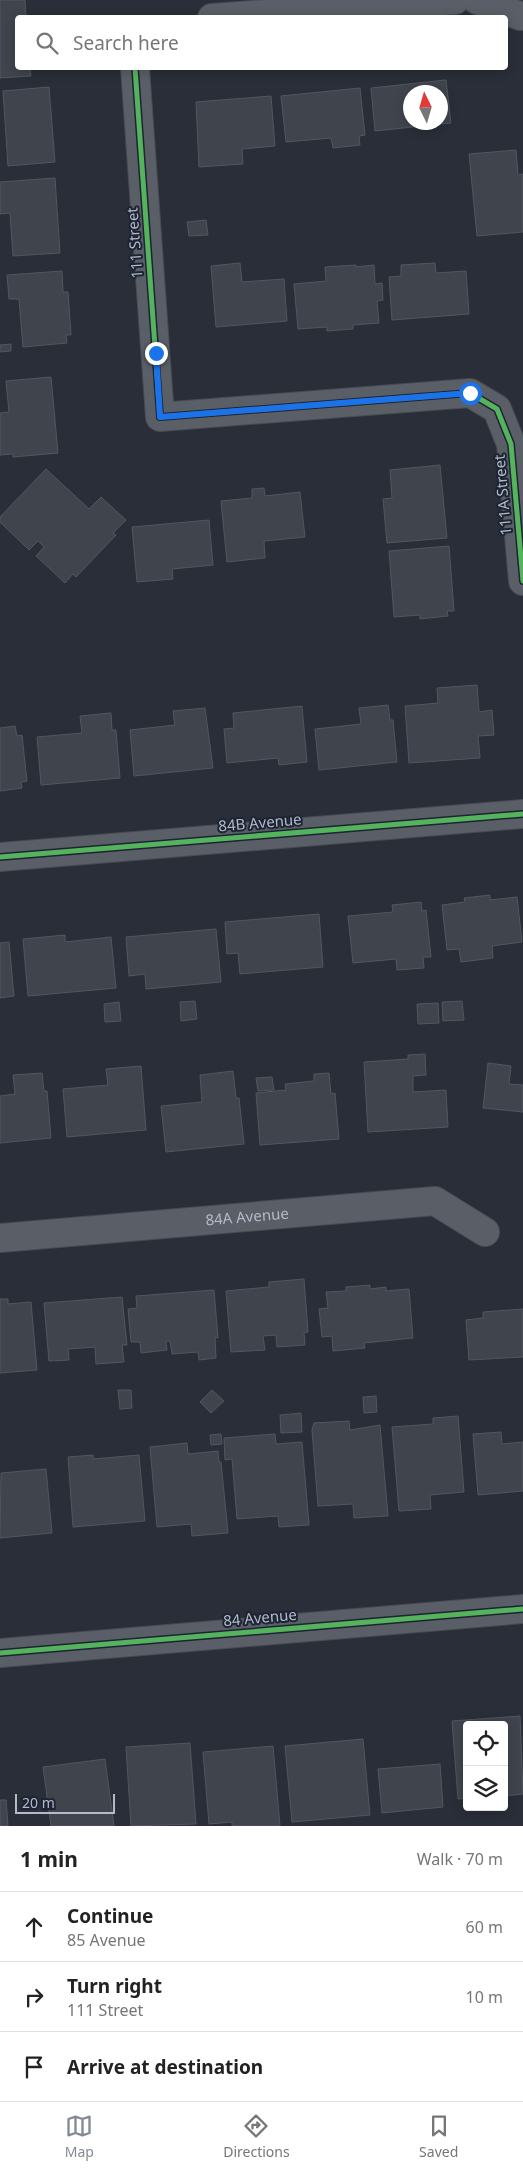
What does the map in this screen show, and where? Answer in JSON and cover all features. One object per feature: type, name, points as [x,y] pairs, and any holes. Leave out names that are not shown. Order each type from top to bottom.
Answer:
[{"type":"street","points":[[253,15],[456,0]]},
{"type":"street","points":[[477,0],[520,16]]},
{"type":"street","name":"111 Street","points":[[135,70],[160,417],[470,393],[497,410]]},
{"type":"street","name":"111A Street","points":[[497,410],[511,444],[523,580]]},
{"type":"street","name":"84B Avenue","points":[[0,857],[523,814]]},
{"type":"street","name":"84A Avenue","points":[[0,1238],[435,1201],[485,1232]]},
{"type":"street","name":"84 Avenue","points":[[0,1653],[523,1609]]},
{"type":"building","points":[[0,0],[25,0],[26,15],[15,15],[15,70],[30,70],[31,76],[0,78]]},
{"type":"building","points":[[446,80],[447,85],[403,85],[403,128],[375,131],[371,88]]},
{"type":"building","points":[[49,87],[55,162],[8,166],[3,91]]},
{"type":"building","points":[[360,88],[365,135],[359,136],[360,145],[333,148],[331,138],[286,142],[281,96]]},
{"type":"building","points":[[271,96],[275,146],[242,149],[243,164],[199,167],[196,102]]},
{"type":"building","points":[[448,97],[451,123],[448,123]]},
{"type":"building","points":[[516,150],[518,175],[523,174],[523,232],[477,236],[469,154]]},
{"type":"building","points":[[55,178],[60,253],[13,256],[10,213],[0,214],[0,182]]},
{"type":"building","points":[[206,220],[208,235],[189,236],[187,222]]},
{"type":"building","points":[[240,263],[242,282],[284,279],[287,321],[216,327],[211,266]]},
{"type":"building","points":[[435,263],[436,273],[466,271],[469,314],[392,320],[389,277],[401,276],[401,265]]},
{"type":"building","points":[[356,265],[356,267],[374,265],[375,284],[382,283],[383,300],[377,301],[379,323],[353,325],[353,329],[327,331],[327,327],[298,329],[294,284],[326,281],[325,267]]},
{"type":"building","points":[[62,271],[63,292],[68,292],[71,335],[66,335],[67,343],[23,347],[19,299],[9,299],[7,275]]},
{"type":"building","points":[[11,344],[11,351],[0,352],[0,345]]},
{"type":"building","points":[[51,377],[58,453],[13,457],[13,454],[0,455],[0,413],[9,412],[6,381]]},
{"type":"building","points":[[440,465],[447,538],[387,543],[383,499],[392,498],[390,470]]},
{"type":"building","points":[[46,469],[89,509],[101,497],[126,520],[113,533],[116,535],[76,577],[73,574],[65,583],[36,556],[44,547],[38,541],[29,550],[0,522],[0,517]]},
{"type":"building","points":[[264,488],[265,496],[300,492],[305,537],[264,541],[265,558],[227,562],[221,501],[252,498],[252,489]]},
{"type":"building","points":[[209,520],[213,565],[172,569],[173,579],[137,582],[132,527]]},
{"type":"building","points":[[449,546],[454,611],[447,611],[448,616],[420,619],[420,615],[394,617],[389,551]]},
{"type":"building","points":[[477,685],[479,712],[492,710],[494,735],[478,736],[480,758],[409,763],[405,706],[438,703],[437,688]]},
{"type":"building","points":[[388,705],[390,720],[393,720],[397,762],[319,770],[315,729],[361,724],[359,708]]},
{"type":"building","points":[[302,706],[307,762],[279,765],[278,758],[227,763],[224,729],[234,728],[233,713]]},
{"type":"building","points":[[205,708],[213,768],[134,776],[130,730],[175,725],[173,711]]},
{"type":"building","points":[[111,713],[112,730],[116,730],[120,778],[41,785],[37,737],[82,733],[80,716]]},
{"type":"building","points":[[15,726],[17,736],[22,735],[27,781],[21,782],[22,788],[0,791],[0,728]]},
{"type":"building","points":[[490,895],[490,900],[517,897],[522,942],[492,946],[493,958],[461,962],[459,949],[447,950],[442,905],[465,902],[464,898]]},
{"type":"building","points":[[421,902],[422,911],[426,910],[431,957],[423,957],[424,968],[397,970],[396,959],[353,963],[348,916],[393,912],[392,905]]},
{"type":"building","points":[[319,914],[323,967],[240,974],[238,953],[227,954],[225,922]]},
{"type":"building","points":[[216,929],[221,982],[146,989],[145,974],[129,976],[126,937]]},
{"type":"building","points":[[65,935],[65,942],[111,937],[116,988],[28,996],[23,939]]},
{"type":"building","points":[[9,942],[14,996],[0,998],[0,943]]},
{"type":"building","points":[[195,1001],[197,1019],[181,1021],[180,1002]]},
{"type":"building","points":[[462,1001],[464,1020],[443,1021],[442,1002]]},
{"type":"building","points":[[119,1002],[121,1021],[105,1022],[104,1004]]},
{"type":"building","points":[[438,1003],[439,1023],[418,1024],[417,1004]]},
{"type":"building","points":[[425,1054],[426,1075],[413,1076],[413,1092],[446,1090],[448,1127],[368,1132],[364,1062],[408,1059],[408,1055]]},
{"type":"building","points":[[488,1063],[511,1066],[509,1084],[523,1085],[523,1112],[483,1108]]},
{"type":"building","points":[[141,1066],[146,1130],[67,1137],[63,1089],[108,1085],[106,1069]]},
{"type":"building","points":[[233,1071],[236,1098],[239,1098],[244,1144],[166,1152],[161,1106],[202,1102],[200,1075]]},
{"type":"building","points":[[42,1073],[44,1091],[47,1091],[51,1138],[0,1143],[0,1096],[15,1094],[13,1075]]},
{"type":"building","points":[[329,1073],[331,1094],[335,1093],[339,1139],[260,1145],[256,1093],[286,1090],[285,1084],[314,1081],[314,1074]]},
{"type":"building","points":[[272,1077],[274,1090],[258,1091],[256,1078]]},
{"type":"building","points":[[304,1279],[308,1332],[304,1333],[305,1345],[277,1347],[276,1335],[263,1336],[265,1350],[231,1352],[226,1291],[269,1287],[269,1282]]},
{"type":"building","points":[[370,1285],[370,1289],[386,1287],[386,1291],[409,1289],[413,1338],[364,1343],[365,1348],[333,1351],[332,1336],[322,1337],[319,1309],[328,1308],[326,1292],[346,1291],[346,1287]]},
{"type":"building","points":[[214,1290],[218,1338],[215,1337],[216,1358],[199,1360],[198,1352],[172,1354],[170,1341],[166,1341],[167,1350],[141,1353],[140,1342],[131,1342],[128,1309],[137,1308],[136,1296]]},
{"type":"building","points":[[122,1297],[127,1345],[122,1345],[124,1362],[96,1364],[95,1347],[68,1349],[69,1360],[49,1361],[44,1303]]},
{"type":"building","points":[[0,1299],[8,1299],[8,1304],[31,1302],[37,1370],[0,1373]]},
{"type":"building","points":[[523,1309],[523,1357],[469,1360],[466,1320],[483,1318],[483,1312]]},
{"type":"building","points":[[118,1390],[131,1390],[132,1408],[120,1409]]},
{"type":"building","points":[[212,1390],[224,1401],[211,1413],[200,1402]]},
{"type":"building","points":[[376,1396],[377,1412],[364,1413],[363,1397]]},
{"type":"building","points":[[301,1413],[302,1432],[281,1433],[280,1415]]},
{"type":"building","points":[[458,1416],[464,1492],[430,1495],[431,1509],[399,1511],[392,1427],[433,1424],[433,1418]]},
{"type":"building","points":[[349,1421],[350,1430],[380,1425],[388,1516],[354,1518],[353,1504],[318,1506],[312,1430],[314,1423]]},
{"type":"building","points":[[501,1432],[502,1444],[523,1442],[523,1491],[478,1495],[473,1434]]},
{"type":"building","points":[[221,1434],[222,1444],[211,1445],[210,1435]]},
{"type":"building","points":[[275,1434],[276,1444],[302,1442],[309,1525],[279,1527],[278,1516],[237,1519],[232,1459],[225,1460],[224,1438]]},
{"type":"building","points":[[187,1443],[188,1454],[218,1451],[219,1462],[221,1462],[228,1533],[192,1536],[191,1524],[157,1527],[150,1447]]},
{"type":"building","points":[[93,1455],[93,1459],[139,1455],[145,1521],[73,1527],[68,1457]]},
{"type":"building","points":[[46,1469],[52,1533],[0,1538],[1,1473]]},
{"type":"building","points":[[520,1716],[523,1794],[508,1796],[508,1721],[463,1721],[463,1798],[458,1799],[452,1721]]},
{"type":"building","points":[[363,1739],[370,1815],[292,1822],[285,1746]]},
{"type":"building","points":[[190,1743],[196,1824],[131,1826],[126,1747]]},
{"type":"building","points":[[273,1746],[280,1826],[232,1826],[232,1822],[209,1824],[203,1752]]},
{"type":"building","points":[[105,1759],[114,1826],[51,1826],[43,1767]]},
{"type":"building","points":[[440,1764],[443,1807],[382,1813],[378,1769]]},
{"type":"building","points":[[0,1800],[6,1800],[8,1826],[0,1826]]},
{"type":"cycle path","points":[[135,70],[160,417],[470,393],[497,409],[511,444],[523,581]]},
{"type":"cycle path","points":[[0,857],[523,814]]},
{"type":"cycle path","points":[[0,1653],[523,1609]]},
{"type":"route","points":[[156,353],[160,417],[470,393]]}]
